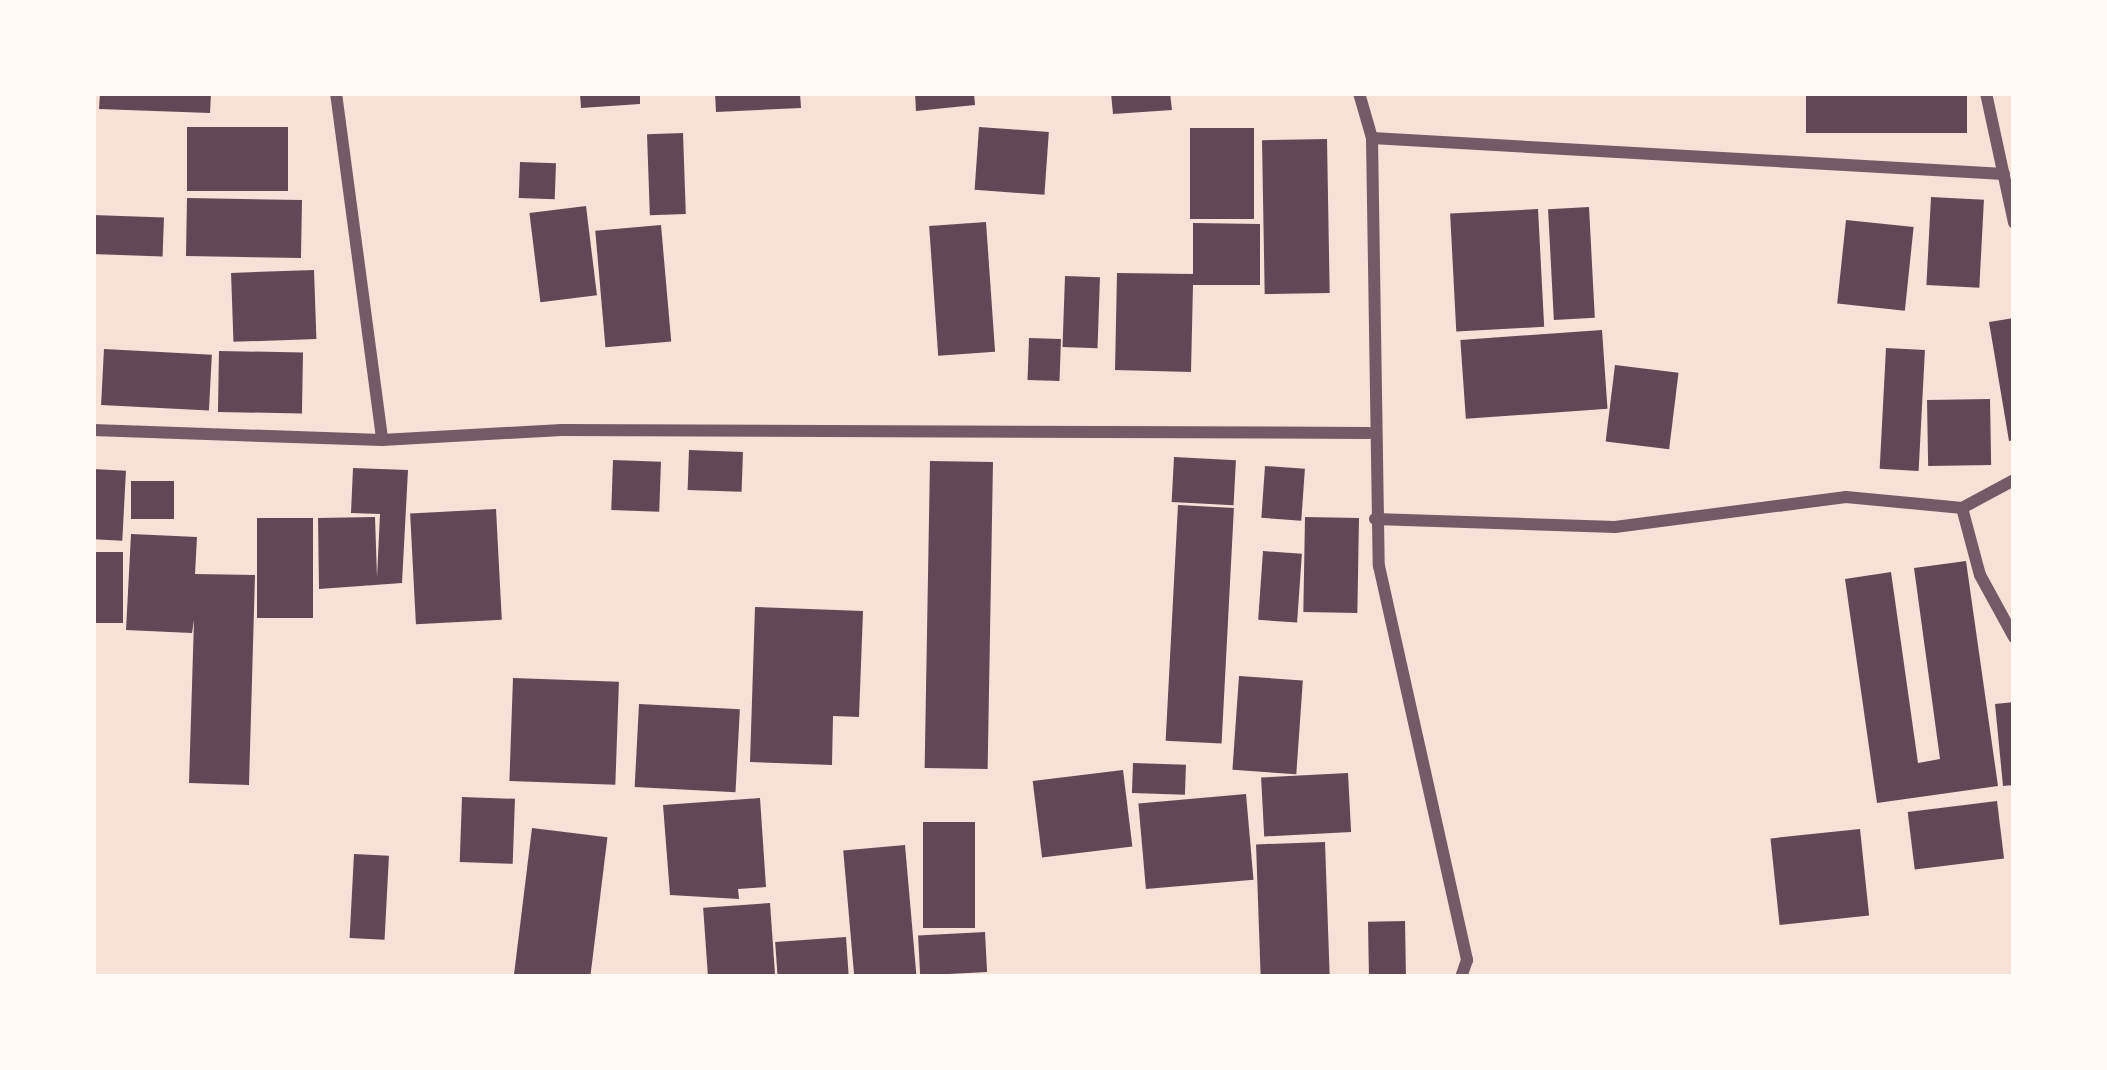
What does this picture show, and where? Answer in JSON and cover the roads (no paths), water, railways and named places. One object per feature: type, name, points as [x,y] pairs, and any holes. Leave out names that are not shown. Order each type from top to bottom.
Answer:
[{"type":"street","points":[[336,93],[382,440]]},
{"type":"street","points":[[1359,93],[1372,139],[1369,433],[1376,519],[1467,960],[1461,977]]},
{"type":"street","points":[[1986,93],[2014,223]]},
{"type":"street","points":[[1372,139],[2005,175]]},
{"type":"street","points":[[93,430],[382,440],[562,430],[1369,433]]},
{"type":"street","points":[[1376,519],[1615,527],[1846,497],[1962,508],[2014,480]]},
{"type":"street","points":[[1962,508],[2014,638]]}]
